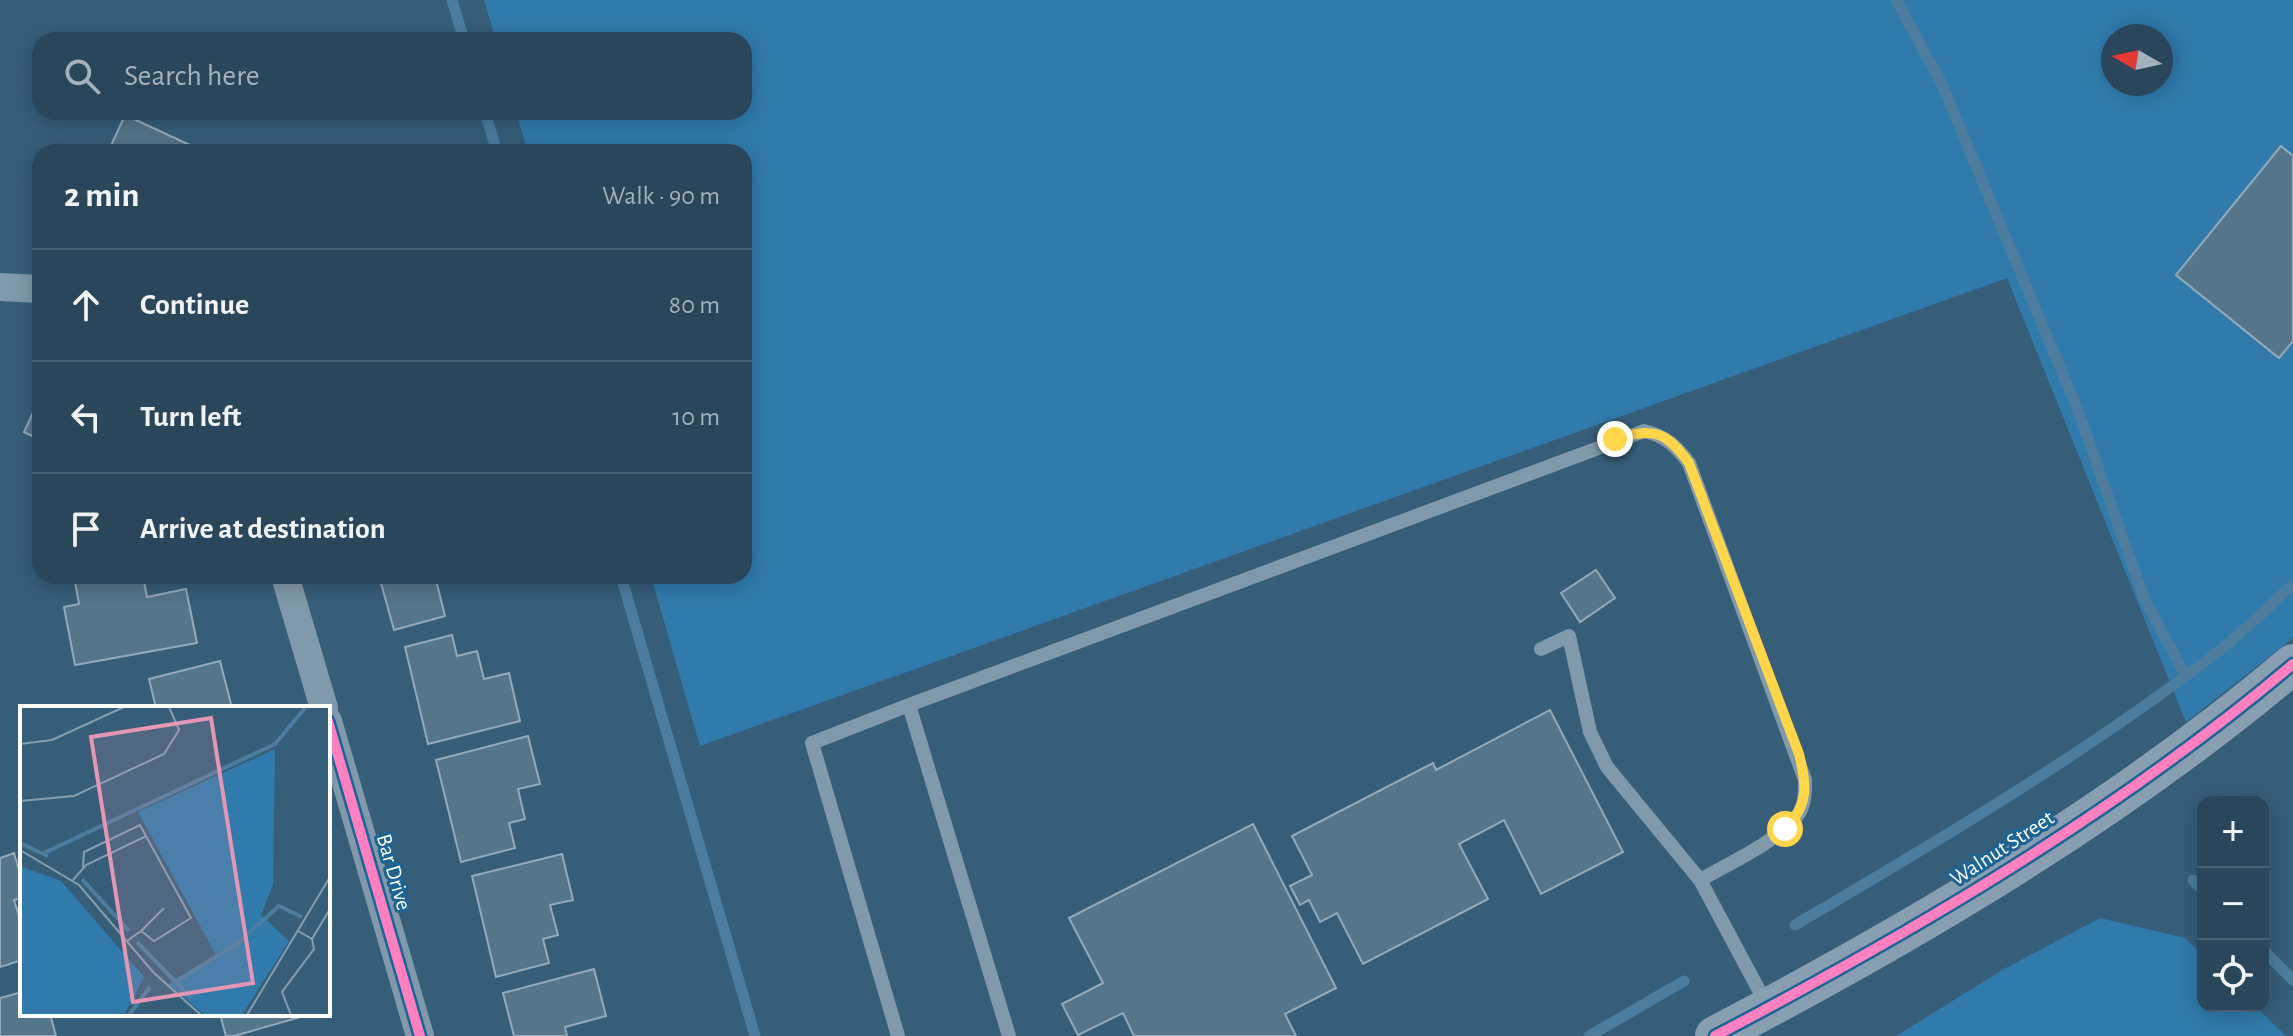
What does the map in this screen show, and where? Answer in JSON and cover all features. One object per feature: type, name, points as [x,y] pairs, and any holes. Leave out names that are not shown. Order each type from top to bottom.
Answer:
[{"type":"street","points":[[0,287],[32,289]]},
{"type":"street","points":[[287,584],[323,706]]},
{"type":"street","name":"Walnut Street","points":[[1715,1036],[1949,906],[2174,756],[2293,664]]},
{"type":"street","name":"Bar Drive","points":[[330,728],[420,1036]]},
{"type":"lane","points":[[898,1036],[812,743],[1644,431],[1675,444],[1689,463],[1805,780],[1805,798],[1799,815],[1785,829],[1700,880]]},
{"type":"lane","points":[[1541,649],[1569,636],[1590,732],[1607,767],[1700,880],[1768,1008]]},
{"type":"lane","points":[[909,705],[1009,1036]]},
{"type":"shaded area","points":[[484,0],[2293,0],[2293,638],[2186,722],[2007,278],[700,746],[653,584],[752,584],[752,144],[526,144],[518,120],[752,120],[752,32],[494,32]]},
{"type":"shaded area","points":[[2100,918],[2185,938],[2197,949],[2197,1012],[2261,1012],[2286,1036],[1896,1036],[2004,969]]},
{"type":"building","points":[[123,120],[136,120],[188,144],[112,144]]},
{"type":"building","points":[[2281,146],[2293,156],[2293,341],[2279,358],[2176,275]]},
{"type":"building","points":[[32,415],[32,436],[24,432]]},
{"type":"building","points":[[1596,570],[1615,598],[1580,622],[1561,593]]},
{"type":"building","points":[[75,584],[145,584],[147,597],[186,589],[197,643],[75,665],[64,607],[79,604]]},
{"type":"building","points":[[381,584],[437,584],[445,616],[394,630]]},
{"type":"building","points":[[452,635],[457,656],[477,651],[484,679],[509,673],[520,721],[428,744],[405,647]]},
{"type":"building","points":[[220,661],[231,706],[156,706],[149,679]]},
{"type":"building","points":[[1550,710],[1623,852],[1541,894],[1504,820],[1459,844],[1488,899],[1363,964],[1337,913],[1320,922],[1309,900],[1300,905],[1290,886],[1312,875],[1292,836],[1433,763],[1436,770]]},
{"type":"building","points":[[528,736],[540,784],[518,789],[525,819],[509,823],[515,848],[461,862],[436,760]]},
{"type":"building","points":[[1253,824],[1336,988],[1285,1014],[1296,1036],[1134,1036],[1123,1013],[1078,1035],[1062,1004],[1103,983],[1069,918]]},
{"type":"building","points":[[14,853],[20,873],[20,898],[14,900],[20,920],[20,961],[0,967],[0,858]]},
{"type":"building","points":[[562,854],[573,900],[550,905],[558,935],[543,939],[549,963],[496,977],[472,876]]},
{"type":"building","points":[[594,969],[606,1016],[565,1027],[567,1036],[514,1036],[503,993]]},
{"type":"building","points":[[20,993],[20,1016],[51,1016],[56,1036],[0,1036],[0,998]]},
{"type":"building","points":[[221,1016],[304,1016],[234,1036],[226,1036]]},
{"type":"waterway","points":[[452,0],[462,32]]},
{"type":"waterway","points":[[1896,0],[1941,82],[2077,408],[2144,598],[2185,675]]},
{"type":"waterway","points":[[487,120],[495,144]]},
{"type":"waterway","points":[[623,584],[755,1036]]},
{"type":"waterway","points":[[1795,925],[1956,829],[2114,727],[2215,654],[2293,585]]},
{"type":"waterway","points":[[2193,880],[2197,884]]},
{"type":"waterway","points":[[2269,956],[2293,980]]},
{"type":"waterway","points":[[1589,1036],[1684,981]]},
{"type":"cycle path","points":[[1715,1036],[1866,954],[2014,866],[2157,770],[2293,664]]},
{"type":"cycle path","points":[[330,728],[420,1036]]},
{"type":"route","points":[[1615,439],[1644,431],[1659,434],[1675,444],[1689,463],[1799,754],[1805,780],[1805,798],[1799,815],[1785,829]]}]
